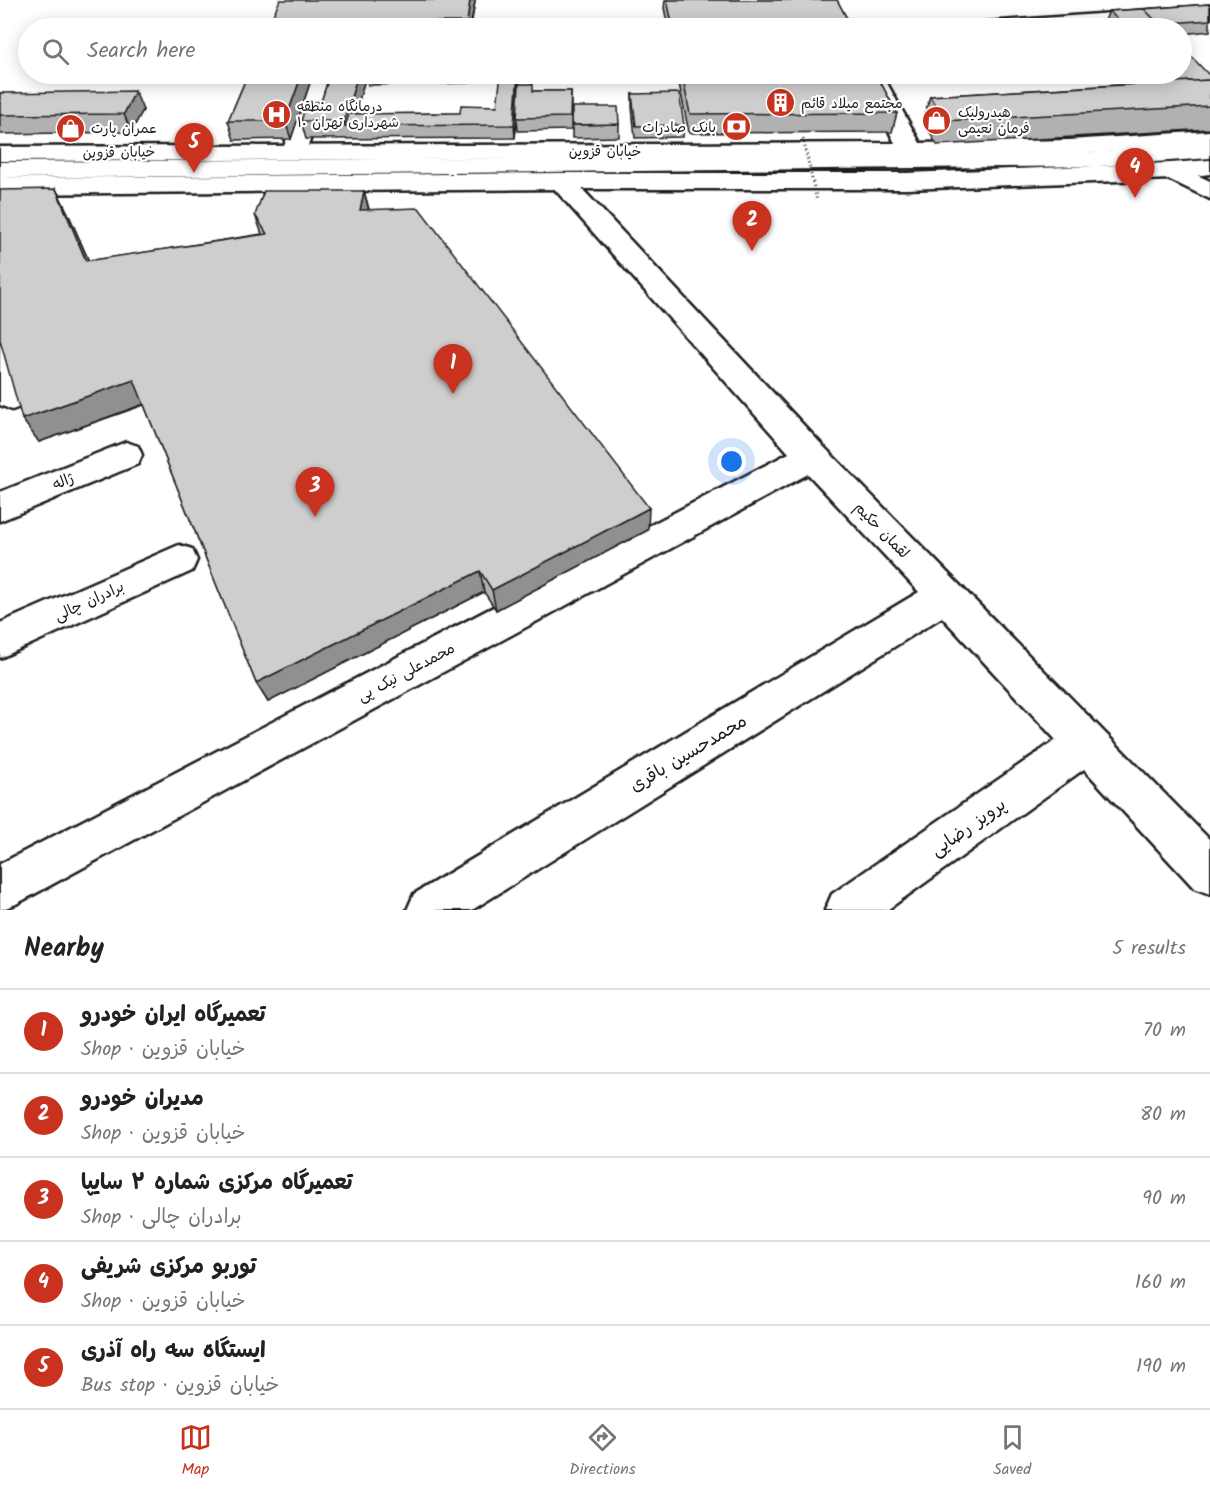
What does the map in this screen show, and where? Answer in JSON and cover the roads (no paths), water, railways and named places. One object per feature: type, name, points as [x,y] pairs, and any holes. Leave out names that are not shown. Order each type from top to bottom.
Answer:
[{"type":"main road","points":[[1126,18],[1210,12]]},
{"type":"main road","points":[[294,152],[318,84]]},
{"type":"main road","points":[[876,84],[912,152]]},
{"type":"main road","name":"خیابان قزوین","points":[[0,154],[912,152],[1134,144],[1210,138]]},
{"type":"main road","points":[[0,170],[1005,161],[1099,159],[1210,152]]},
{"type":"main road","name":"خیابان قزوین","points":[[0,186],[561,181],[908,181],[1171,171],[1210,167]]},
{"type":"main road","points":[[1171,171],[1210,191]]},
{"type":"main road","name":"لقمان حکیم","points":[[561,181],[812,456],[1210,872]]},
{"type":"main road","points":[[0,354],[12,398]]},
{"type":"main road","name":"ژاله","points":[[0,507],[126,455]]},
{"type":"main road","name":"محمدعلی نیک پی","points":[[0,888],[812,456]]},
{"type":"main road","name":"برادران چالی","points":[[0,641],[179,560]]},
{"type":"main road","name":"محمدحسین باقری","points":[[430,910],[945,596]]},
{"type":"main road","name":"پرویز رضایی","points":[[848,910],[1087,743]]},
{"type":"place","name":"مجتمع میلاد قائم","points":[[780,103]]},
{"type":"place","name":"درمانگاه منطقه ۱۰ شهرداری تهران","points":[[276,114]]},
{"type":"place","name":"هیدرولیک فرمان نعیمی","points":[[937,120]]},
{"type":"place","name":"بانک صادرات","points":[[737,127]]},
{"type":"place","name":"عمران پارت","points":[[70,128]]},
{"type":"place","name":"ایستگاه سه راه آذری","points":[[194,173]]},
{"type":"place","name":"توربو مرکزی شریفی","points":[[1135,198]]},
{"type":"place","name":"مدیران خودرو","points":[[752,251]]},
{"type":"place","name":"تعمیرگاه ایران خودرو","points":[[453,394]]},
{"type":"place","name":"تعمیرگاه مرکزی شماره ۲ سایپا","points":[[315,517]]}]
